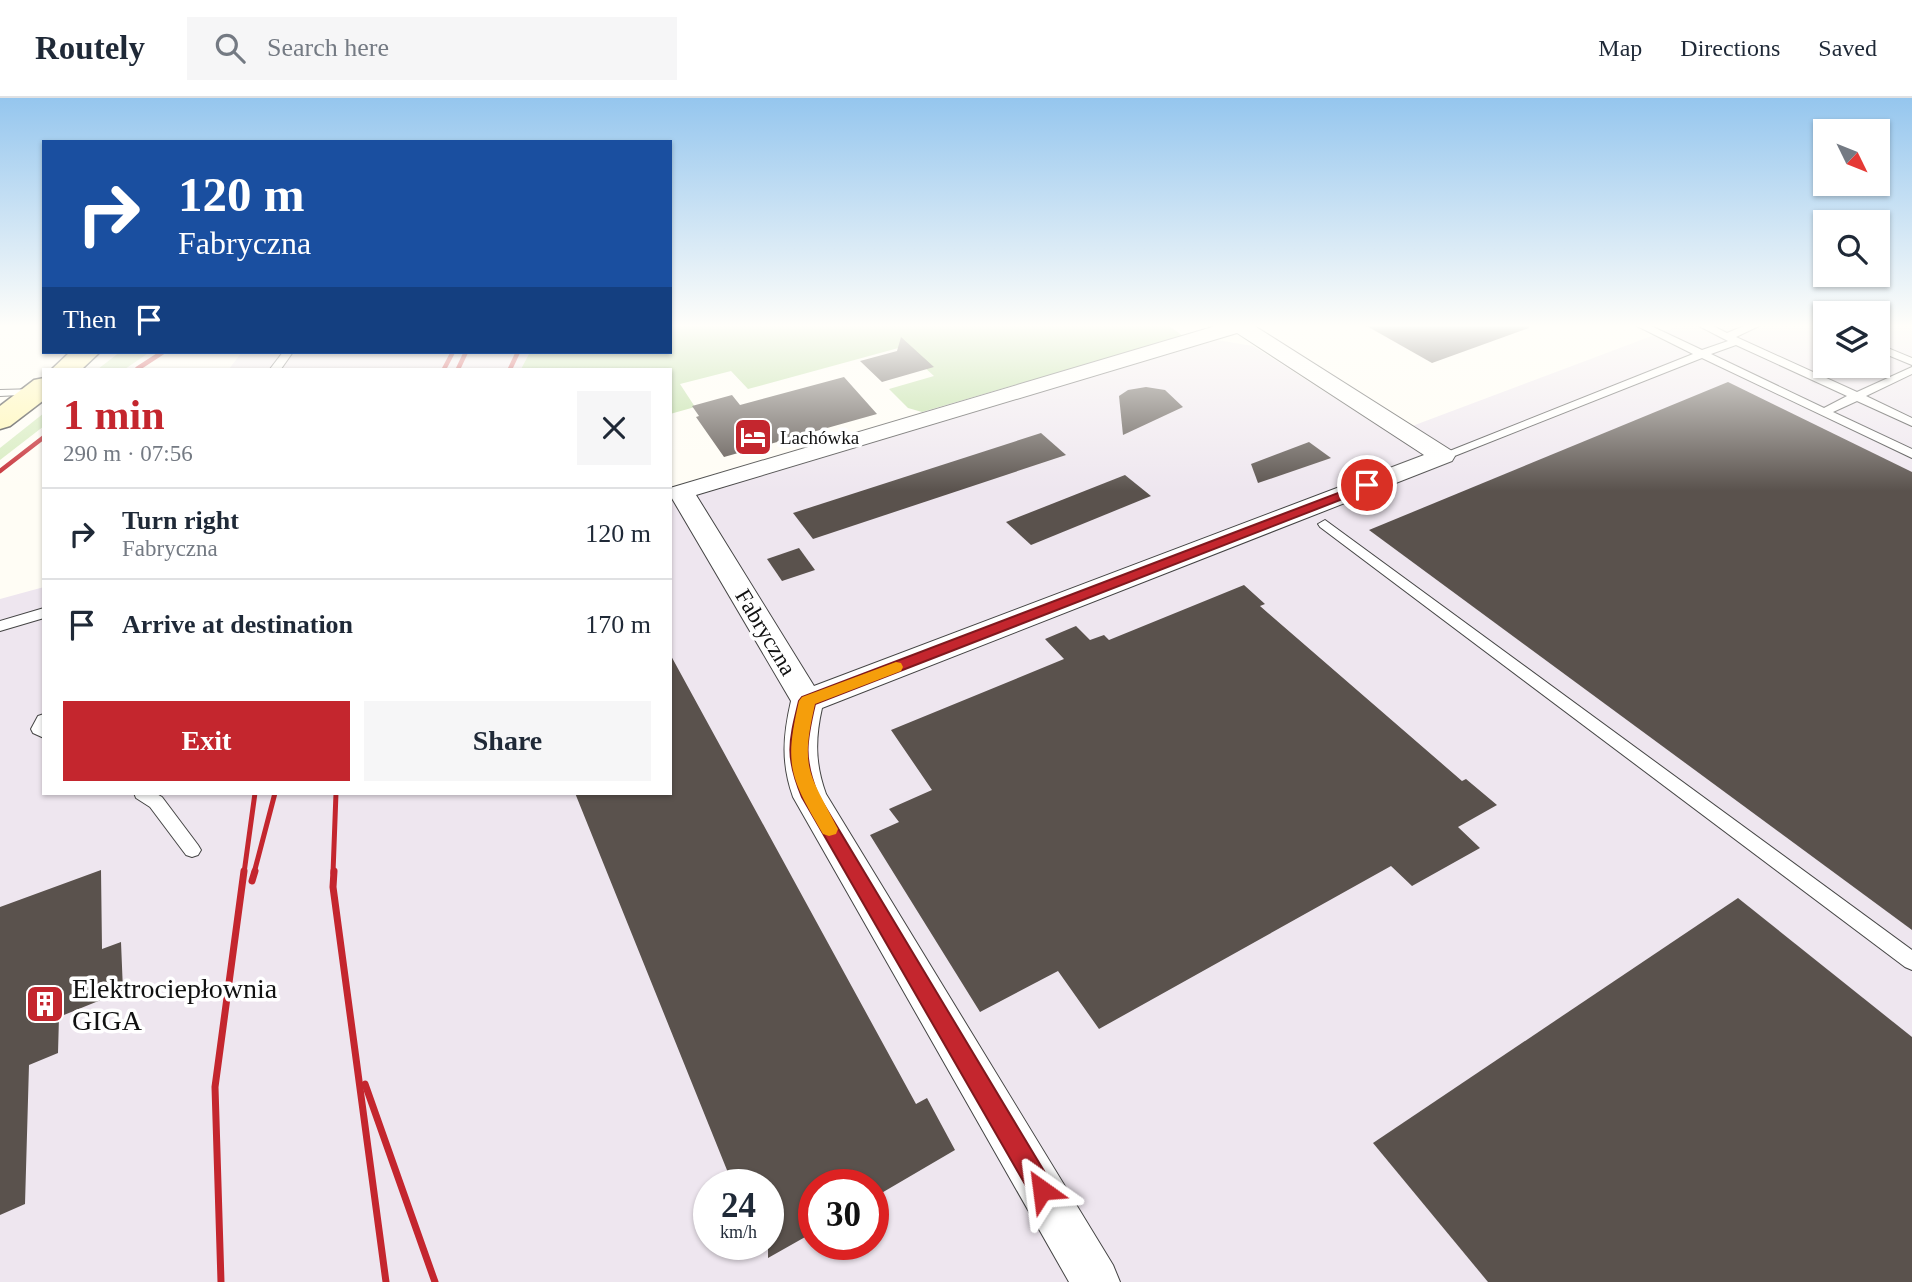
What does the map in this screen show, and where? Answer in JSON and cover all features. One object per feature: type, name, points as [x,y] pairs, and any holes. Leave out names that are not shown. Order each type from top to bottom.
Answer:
[{"type":"main road","points":[[0,420],[40,389]]},
{"type":"street","name":"Fabryczna","points":[[1056,380],[681,491],[807,701],[1443,456]]},
{"type":"street","points":[[1324,380],[1443,456]]},
{"type":"street","points":[[807,701],[799,737],[799,769],[810,797],[1096,1282]]},
{"type":"lane","points":[[1443,456],[1635,380]]},
{"type":"lane","points":[[1757,380],[1912,454]]},
{"type":"lane","points":[[1821,380],[1912,422]]},
{"type":"lane","points":[[1824,412],[1891,380]]},
{"type":"lane","points":[[0,393],[40,389]]},
{"type":"lane","points":[[1325,524],[1912,961]]},
{"type":"lane","points":[[0,626],[42,614]]},
{"type":"lane","points":[[145,795],[156,802],[192,850]]},
{"type":"shaded area","points":[[1079,380],[1307,380],[1391,434],[1534,380],[1912,380],[1912,1282],[0,1282],[0,599],[42,588],[42,795],[672,795],[672,487],[745,478]]},
{"type":"green space","points":[[672,380],[695,380],[680,384],[695,407],[672,413]]},
{"type":"green space","points":[[740,380],[780,380],[748,389]]},
{"type":"green space","points":[[919,380],[1031,380],[922,412],[908,408],[889,389]]},
{"type":"green space","points":[[42,415],[42,428],[0,460],[0,448]]},
{"type":"building","name":"Lachówka","points":[[832,380],[847,380],[877,414],[724,457],[696,417],[699,416],[692,406],[732,395],[740,405]]},
{"type":"building","points":[[1728,382],[1912,472],[1912,930],[1369,530]]},
{"type":"building","points":[[1146,387],[1165,390],[1183,407],[1123,435],[1119,396],[1128,390]]},
{"type":"building","points":[[1041,433],[1066,455],[813,539],[793,513]]},
{"type":"building","points":[[1309,442],[1331,458],[1258,483],[1251,464]]},
{"type":"building","points":[[1125,475],[1151,496],[1031,545],[1006,522]]},
{"type":"building","points":[[799,548],[815,570],[782,581],[767,559]]},
{"type":"building","points":[[1244,585],[1265,604],[1260,606],[1462,781],[1466,779],[1497,805],[1458,827],[1480,848],[1412,886],[1391,866],[1099,1029],[1058,971],[980,1012],[870,835],[899,822],[889,809],[932,790],[891,730],[1064,659],[1045,639],[1076,626],[1090,640],[1104,635],[1109,640]]},
{"type":"building","points":[[672,658],[916,1104],[927,1098],[955,1150],[889,1189],[889,1169],[798,1169],[798,1241],[784,1249],[784,1169],[727,1169],[576,795],[672,795]]},
{"type":"building","name":"Elektrociepłownia GIGA","points":[[101,870],[102,949],[121,942],[123,991],[59,1017],[58,1053],[29,1065],[25,1204],[0,1215],[0,907]]},
{"type":"building","points":[[1738,898],[1912,1037],[1912,1282],[1488,1282],[1373,1143]]},
{"type":"railway","points":[[0,471],[42,439]]},
{"type":"railway","points":[[244,873],[255,795]]},
{"type":"railway","points":[[254,873],[274,795]]},
{"type":"railway","points":[[333,873],[336,795]]},
{"type":"railway","points":[[221,1282],[215,1087],[244,871]]},
{"type":"railway","points":[[252,881],[255,871]]},
{"type":"railway","points":[[334,871],[333,887],[386,1282]]},
{"type":"railway","points":[[365,1084],[435,1282]]},
{"type":"slow traffic","points":[[829,829],[810,797],[799,769],[799,737],[807,701],[896,667]]},
{"type":"place","name":"Lachówka","points":[[753,437]]},
{"type":"place","name":"Elektrociepłownia GIGA","points":[[45,1004]]},
{"type":"route","points":[[1042,1190],[810,797],[799,769],[799,737],[807,701],[1367,485]]}]
